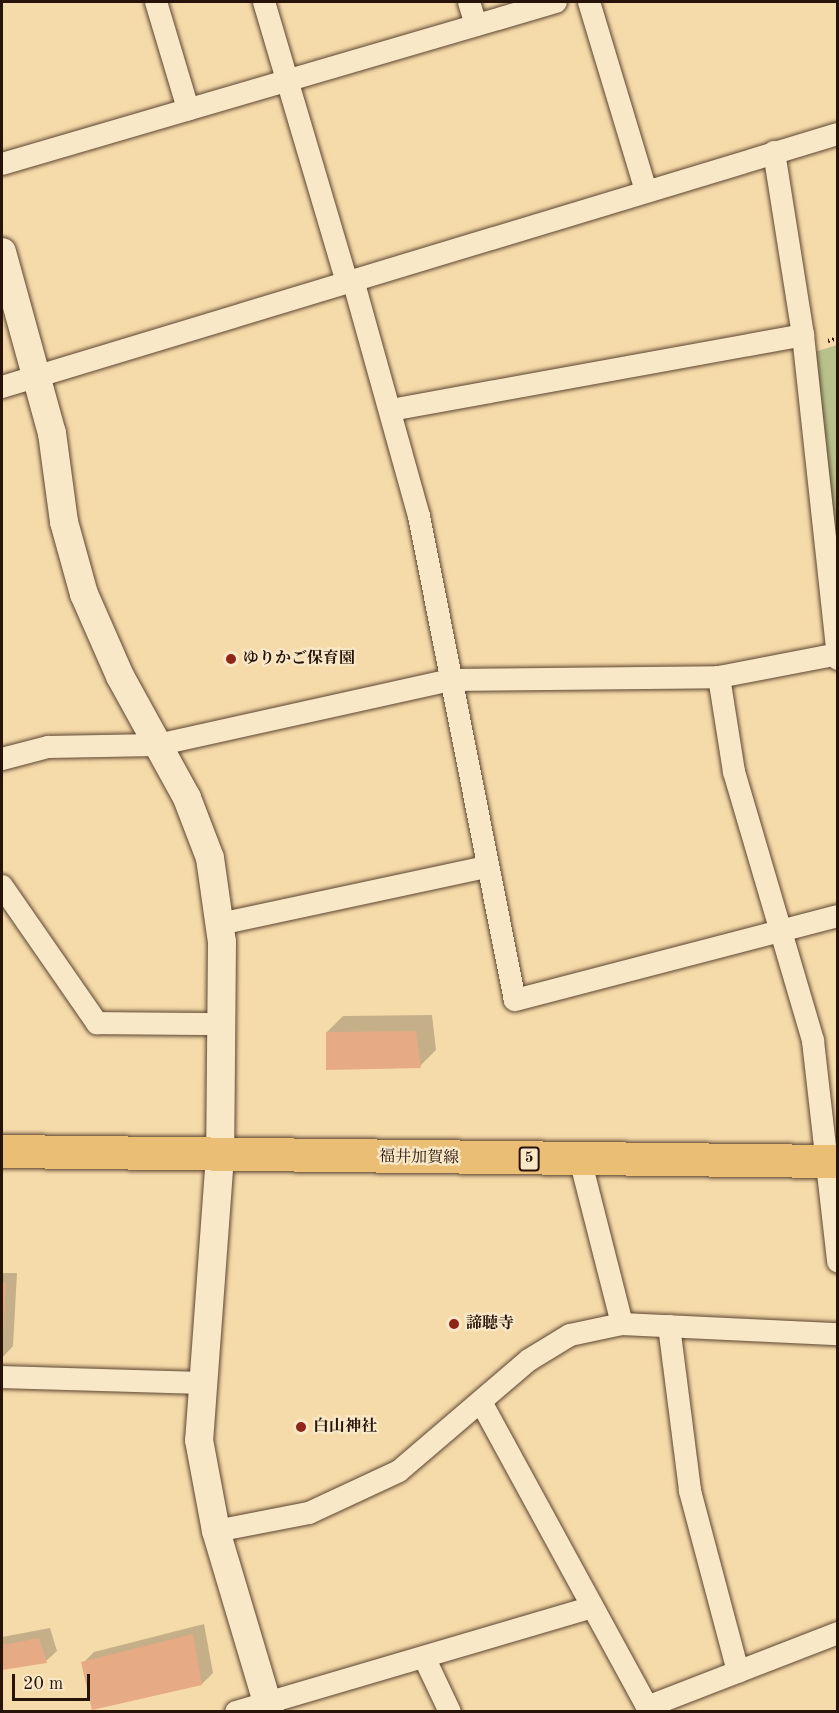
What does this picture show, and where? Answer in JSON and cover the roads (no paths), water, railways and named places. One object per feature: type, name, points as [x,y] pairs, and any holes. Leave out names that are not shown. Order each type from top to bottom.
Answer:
[{"type":"main road","name":"福井加賀線","points":[[2,1151],[220,1156],[830,1161]]},
{"type":"street","points":[[156,2],[188,109]]},
{"type":"street","points":[[264,2],[391,410],[419,516],[449,680],[514,1000],[780,934],[837,916]]},
{"type":"street","points":[[469,2],[476,25]]},
{"type":"street","points":[[2,164],[556,2]]},
{"type":"street","points":[[589,2],[646,191]]},
{"type":"street","points":[[2,387],[837,134]]},
{"type":"street","points":[[2,759],[48,747],[157,745],[449,680],[719,677],[837,656],[803,335],[774,152]]},
{"type":"street","points":[[2,252],[52,433],[64,522],[84,594],[210,858],[220,924],[220,1156],[200,1383],[199,1440],[216,1531],[269,1707]]},
{"type":"street","points":[[391,410],[803,335]]},
{"type":"street","points":[[719,677],[735,772],[780,934],[813,1041],[830,1161],[837,1262]]},
{"type":"street","points":[[220,924],[488,867]]},
{"type":"street","points":[[2,886],[98,1023],[220,1024]]},
{"type":"street","points":[[580,1159],[622,1324]]},
{"type":"street","points":[[216,1531],[309,1513],[399,1471],[529,1360],[570,1335],[622,1324],[837,1334]]},
{"type":"street","points":[[669,1326],[690,1491],[738,1672]]},
{"type":"street","points":[[2,1377],[200,1383]]},
{"type":"street","points":[[480,1401],[649,1709],[837,1633]]},
{"type":"street","points":[[236,1712],[269,1707],[424,1657],[592,1607]]},
{"type":"street","points":[[424,1657],[450,1712]]},
{"type":"place","name":"ゆりかご保育園","points":[[231,659]]},
{"type":"place","name":"諦聴寺","points":[[454,1324]]},
{"type":"place","name":"白山神社","points":[[301,1427]]}]
